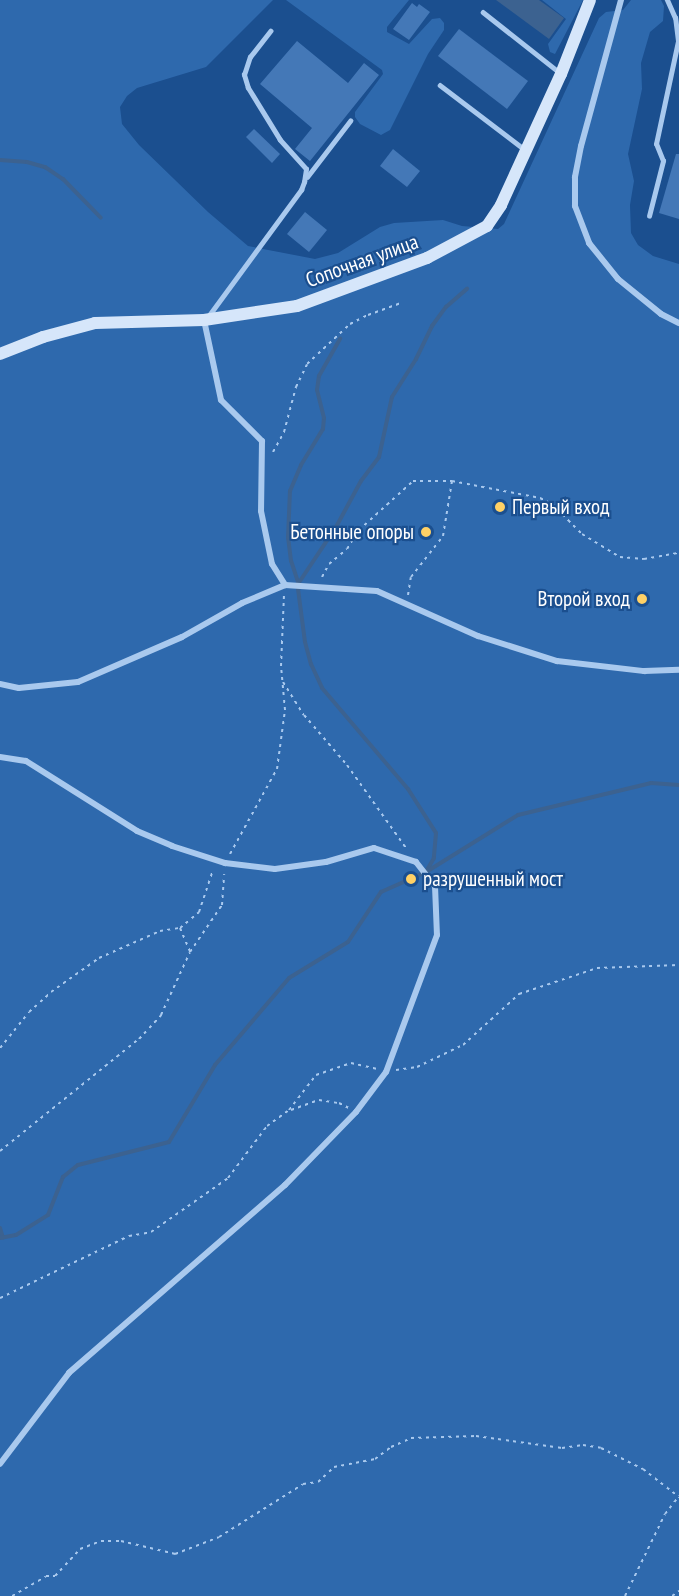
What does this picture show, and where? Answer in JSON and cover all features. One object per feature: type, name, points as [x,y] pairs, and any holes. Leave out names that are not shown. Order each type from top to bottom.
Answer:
[{"type":"main road","name":"Сопочная улица","points":[[0,354],[43,337],[95,323],[205,320],[297,306],[427,258],[464,240],[487,226],[501,205],[561,74],[590,0]]},
{"type":"street","points":[[621,0],[581,146],[575,177],[574,206],[589,243],[618,279],[661,314],[679,323]]},
{"type":"street","points":[[205,320],[221,400],[262,441],[261,511],[272,564],[285,585]]},
{"type":"street","points":[[0,684],[19,688],[78,682],[182,637],[242,603],[285,585],[314,589],[377,591],[478,636],[557,661],[644,671],[679,670]]},
{"type":"street","points":[[0,757],[26,761],[137,831],[225,863],[274,869],[326,862],[374,848],[416,862],[435,886],[437,935],[386,1072],[356,1112],[285,1185],[69,1373],[0,1464]]},
{"type":"lane","points":[[649,216],[663,161],[656,144],[678,41],[675,18],[667,0]]},
{"type":"lane","points":[[483,12],[561,74]]},
{"type":"lane","points":[[205,320],[302,190],[305,179],[306,169],[280,140],[248,88],[244,75],[250,57],[270,31]]},
{"type":"lane","points":[[440,85],[525,150]]},
{"type":"lane","points":[[305,179],[350,121]]},
{"type":"path","points":[[260,472],[284,432],[296,387],[307,364],[350,324],[401,303]]},
{"type":"path","points":[[314,589],[329,564],[347,549],[359,530],[392,497],[412,481],[452,481],[547,501],[582,534],[620,557],[644,559],[679,553]]},
{"type":"path","points":[[406,604],[411,578],[443,536],[450,507],[452,481]]},
{"type":"path","points":[[0,1151],[139,1039],[161,1015],[190,952],[222,905],[225,863],[277,769],[285,710],[283,681],[285,585]]},
{"type":"path","points":[[283,681],[304,715],[347,765],[416,862]]},
{"type":"path","points":[[0,1048],[44,998],[99,958],[160,931],[180,928],[199,912],[208,891],[216,860]]},
{"type":"path","points":[[180,928],[190,952]]},
{"type":"path","points":[[290,1110],[316,1075],[351,1063],[386,1072],[417,1067],[463,1045],[519,994],[597,968],[679,965]]},
{"type":"path","points":[[0,1298],[129,1236],[151,1232],[228,1178],[267,1126],[290,1110],[319,1100],[339,1103],[356,1112]]},
{"type":"path","points":[[12,1596],[46,1576],[55,1576],[80,1549],[101,1540],[121,1540],[175,1554],[219,1537],[303,1484],[318,1482],[334,1467],[375,1459],[391,1447],[411,1438],[476,1436],[562,1448],[583,1445],[601,1448],[643,1469],[679,1497],[665,1514],[625,1596]]},
{"type":"path","points":[[672,1596],[679,1592]]},
{"type":"shaded area","points":[[0,0],[273,0],[206,67],[137,88],[127,96],[120,107],[122,124],[139,145],[208,212],[248,246],[315,259],[338,253],[380,227],[394,223],[443,220],[462,226],[498,229],[504,224],[599,18],[606,12],[623,10],[631,0],[661,0],[664,6],[663,21],[650,32],[641,63],[642,89],[628,154],[634,181],[630,205],[631,233],[638,245],[653,256],[679,264],[679,1596],[0,1596]]},
{"type":"shaded area","points":[[286,0],[409,0],[387,27],[387,32],[409,44],[432,19],[440,18],[444,23],[444,30],[428,54],[390,130],[381,135],[360,124],[355,117],[355,112],[383,74],[382,70]]},
{"type":"shaded area","points":[[496,0],[539,0],[564,18],[549,39]]},
{"type":"shaded area","points":[[542,0],[583,0],[555,54],[550,52],[548,44],[566,19]]},
{"type":"building","points":[[412,3],[417,7],[419,4],[430,12],[409,40],[393,29]]},
{"type":"building","points":[[459,29],[528,81],[507,109],[438,56]]},
{"type":"building","points":[[297,41],[348,83],[364,63],[379,75],[310,161],[295,149],[312,128],[260,84]]},
{"type":"building","points":[[254,129],[280,154],[272,163],[246,137]]},
{"type":"building","points":[[393,149],[420,171],[407,187],[380,166]]},
{"type":"building","points":[[676,154],[679,154],[679,219],[659,213]]},
{"type":"building","points":[[305,212],[327,230],[309,252],[287,234]]},
{"type":"waterway","points":[[0,160],[27,162],[45,167],[63,179],[101,218]]},
{"type":"waterway","points":[[298,584],[336,527],[361,481],[379,457],[392,397],[416,359],[432,326],[446,307],[467,289]]},
{"type":"waterway","points":[[298,582],[291,561],[288,538],[290,491],[301,465],[323,429],[324,418],[317,390],[319,376],[340,339]]},
{"type":"waterway","points":[[298,589],[305,642],[311,664],[322,688],[408,789],[436,833],[434,858],[427,870]]},
{"type":"waterway","points":[[0,1238],[16,1235],[48,1215],[63,1177],[78,1165],[169,1142],[215,1065],[289,978],[348,942],[381,892],[426,872],[518,815],[651,783],[679,785]]},
{"type":"waterway","points":[[0,1228],[3,1238]]},
{"type":"place","name":"Первый вход","points":[[500,507]]},
{"type":"place","name":"Бетонные опоры","points":[[426,532]]},
{"type":"place","name":"Второй вход","points":[[642,599]]},
{"type":"place","name":"разрушенный мост","points":[[411,879]]}]
